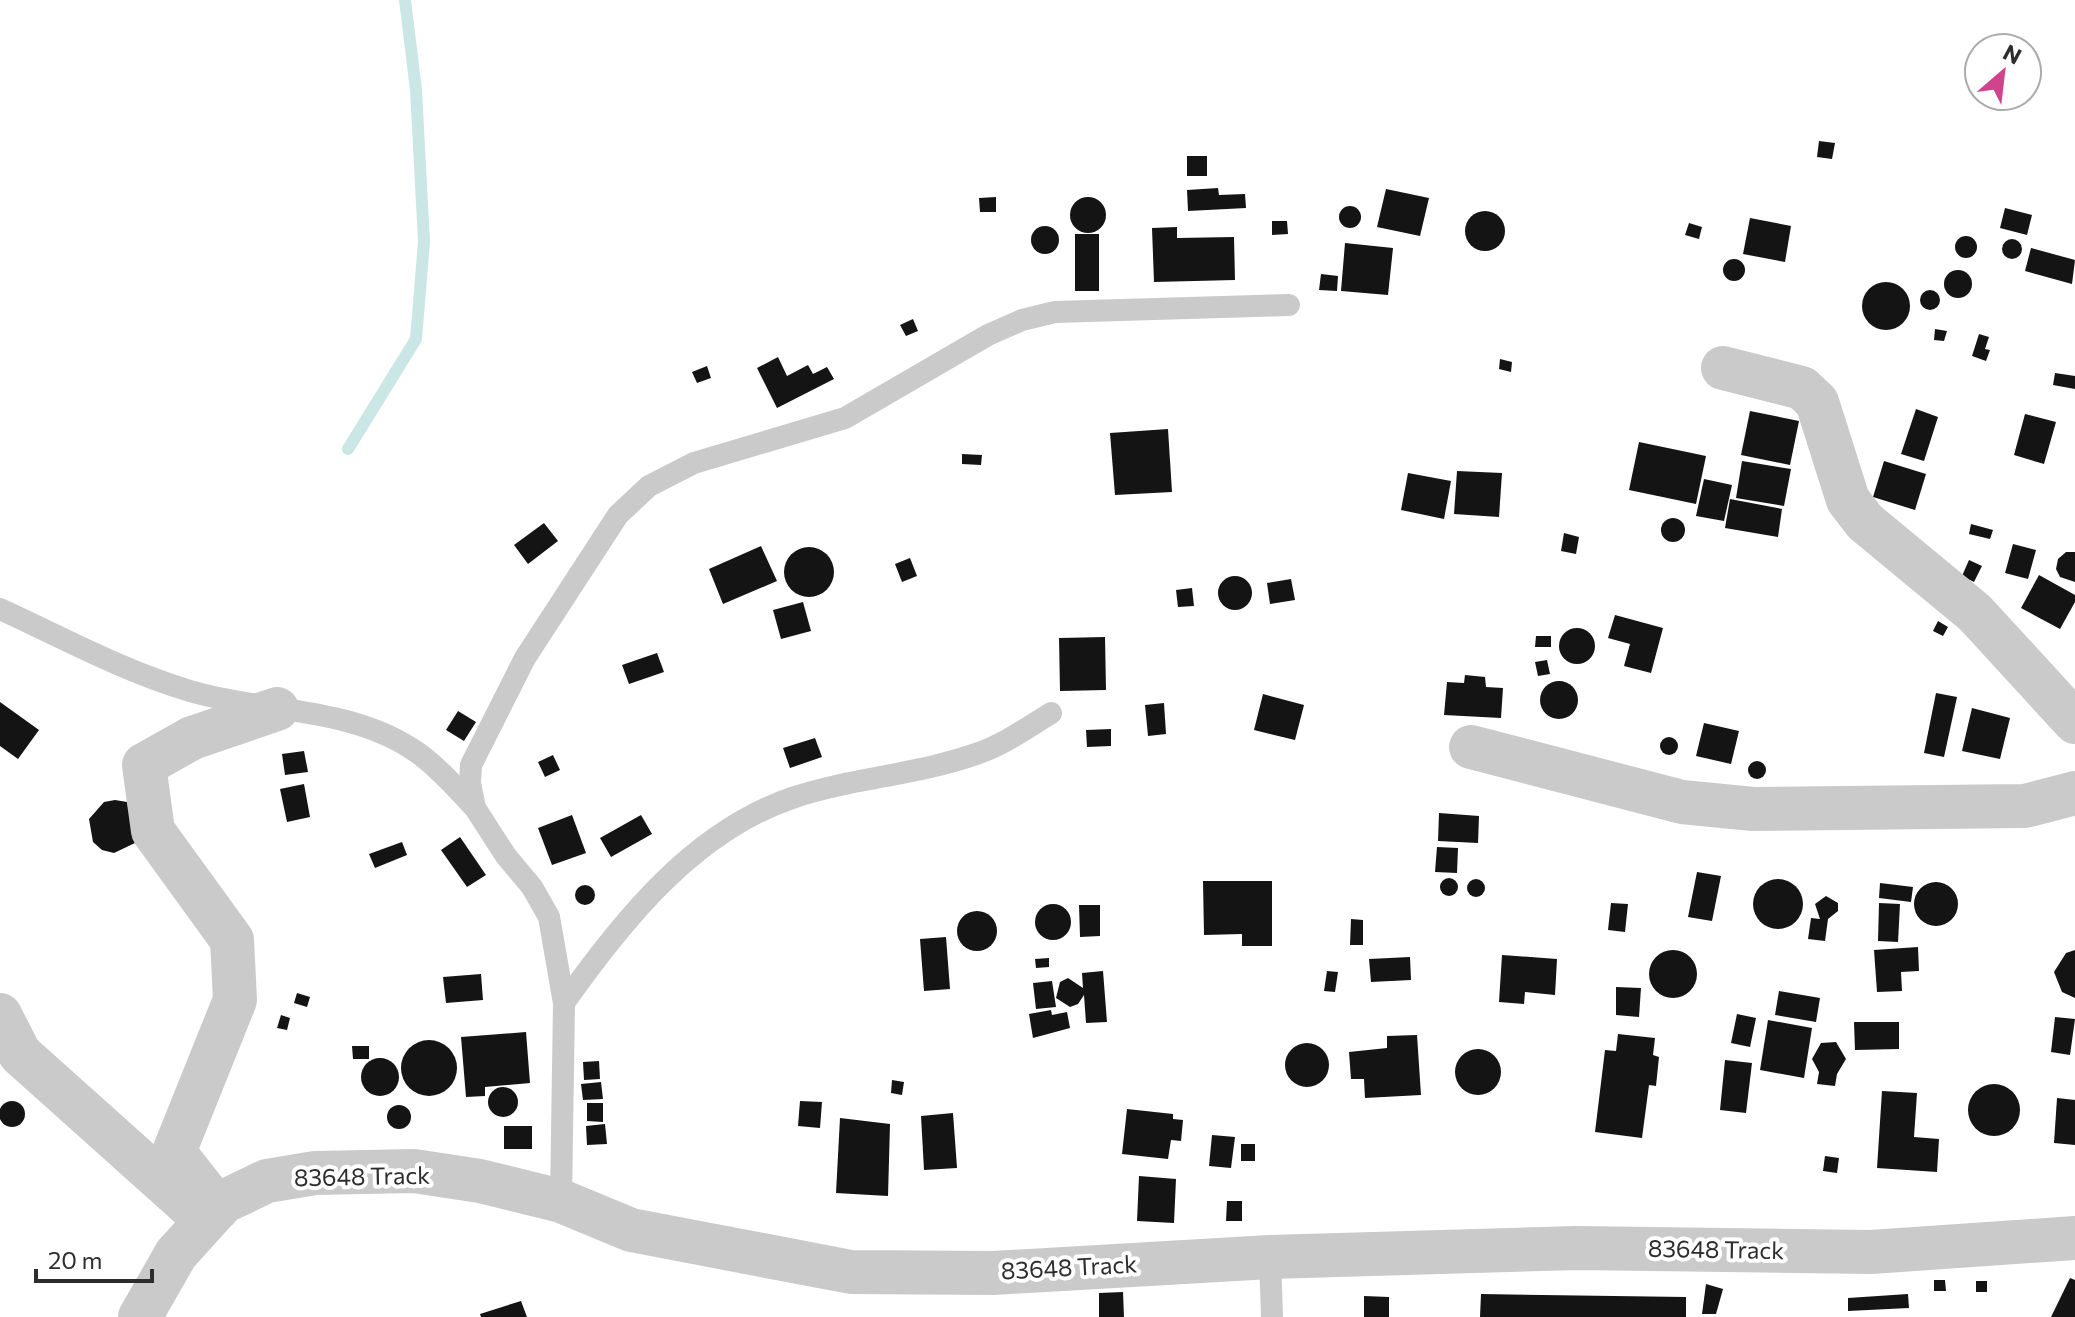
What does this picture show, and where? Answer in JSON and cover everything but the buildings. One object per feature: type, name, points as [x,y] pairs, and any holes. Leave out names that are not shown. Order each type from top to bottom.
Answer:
[{"type":"street","points":[[1723,368],[1802,388],[1817,402],[1848,500],[1865,522],[1975,613],[2075,722]]},
{"type":"street","points":[[212,1214],[174,1152],[235,1000],[232,940],[153,831],[144,765],[192,738],[277,709]]},
{"type":"street","points":[[1471,747],[1682,802],[1753,809],[2025,806],[2075,793]]},
{"type":"street","points":[[0,1015],[20,1054],[212,1214]]},
{"type":"street","name":"83648 Track","points":[[140,1317],[176,1254],[223,1202],[267,1181],[315,1173],[414,1171],[480,1181],[561,1201],[631,1230],[851,1272],[993,1273],[1270,1257],[1577,1248],[1871,1252],[2075,1238]]},
{"type":"lane","points":[[475,808],[471,765],[496,710],[525,658],[618,515],[649,486],[694,463],[845,418],[988,335],[1022,320],[1055,312],[1289,305]]},
{"type":"lane","points":[[0,609],[143,676],[193,692],[366,728],[393,739],[418,753],[475,808],[506,856],[532,887],[549,917],[564,1003],[561,1201]]},
{"type":"lane","points":[[564,1003],[625,919],[710,841],[746,819],[792,798],[977,754],[1051,713]]},
{"type":"lane","points":[[1270,1257],[1272,1317]]},
{"type":"waterway","points":[[348,449],[416,339],[424,242],[416,90],[405,0]]}]
